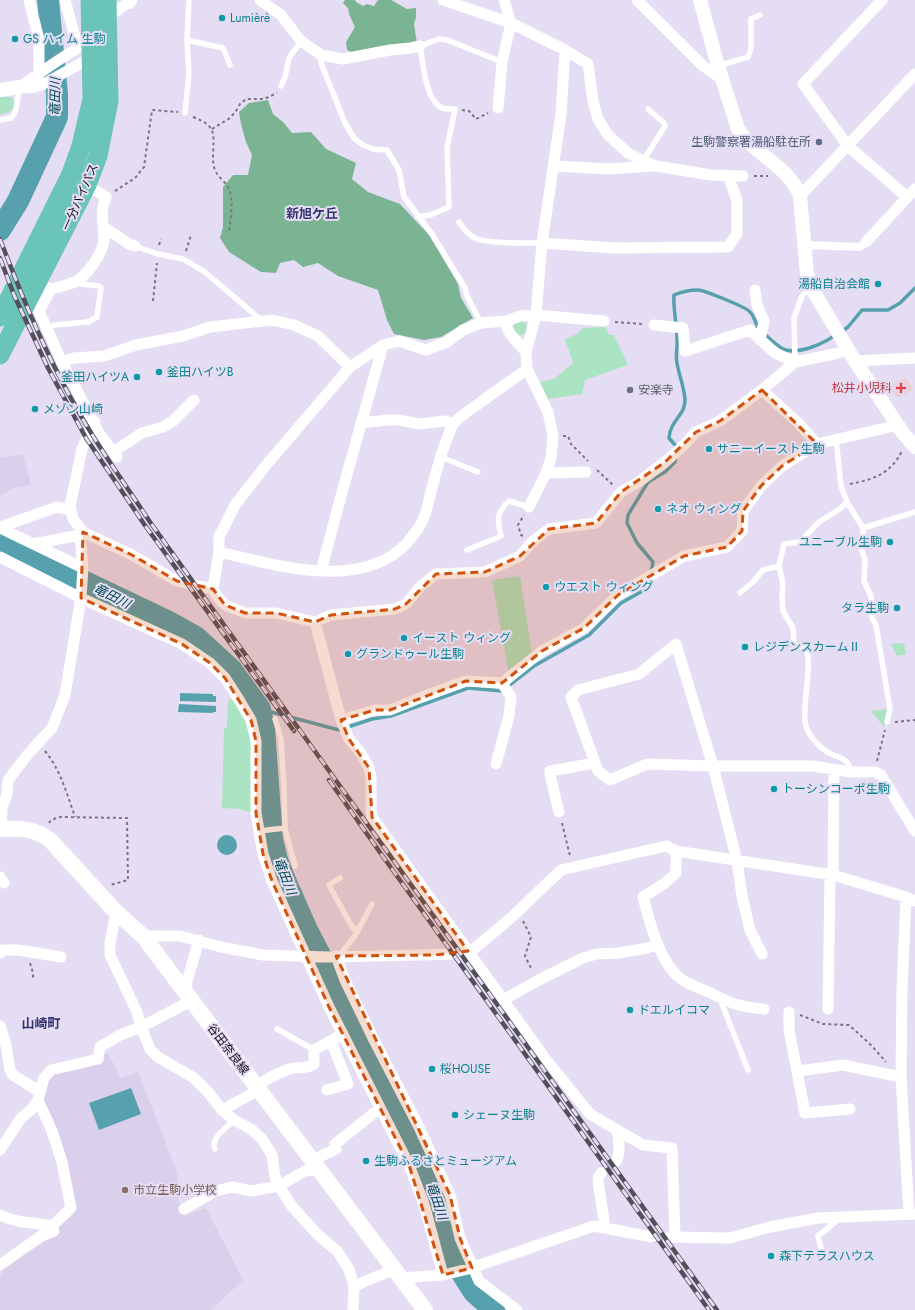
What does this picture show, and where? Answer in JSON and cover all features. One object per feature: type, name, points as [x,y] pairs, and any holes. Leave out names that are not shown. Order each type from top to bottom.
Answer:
[{"type":"highway","name":"一分バイパス","points":[[0,317],[71,174],[79,153],[92,99],[88,49],[90,0]]},
{"type":"highway","name":"一分バイパス","points":[[0,355],[40,295],[98,156],[109,101],[88,49],[108,9]]},
{"type":"main road","name":"谷田奈良線","points":[[0,828],[34,831],[51,841],[116,912],[143,936],[425,1310]]},
{"type":"street","points":[[29,0],[39,39],[41,79]]},
{"type":"street","points":[[65,0],[88,49]]},
{"type":"street","points":[[260,0],[281,15],[301,41],[321,55],[343,59],[420,46]]},
{"type":"street","points":[[443,0],[511,23],[565,50],[588,64],[593,101],[598,119],[608,135],[628,153],[656,166]]},
{"type":"street","points":[[498,108],[502,62],[511,23],[504,0]]},
{"type":"street","points":[[637,0],[702,65],[723,80]]},
{"type":"street","points":[[700,0],[731,111],[738,129],[744,138],[755,149],[765,155],[797,188],[800,196],[807,274],[811,286],[852,356],[898,425],[913,439]]},
{"type":"street","points":[[805,245],[860,247],[911,193],[848,146],[802,84],[882,0]]},
{"type":"street","points":[[108,9],[130,1]]},
{"type":"street","points":[[41,79],[88,49]]},
{"type":"street","points":[[0,90],[20,87],[71,69],[88,49]]},
{"type":"street","points":[[529,507],[546,473],[550,458],[552,436],[548,412],[527,369],[526,352],[536,315],[542,244],[561,114],[565,50]]},
{"type":"street","points":[[800,196],[915,74]]},
{"type":"street","points":[[554,166],[615,169],[656,166],[728,176],[743,176]]},
{"type":"street","points":[[542,244],[614,248],[728,247],[737,234],[737,200],[728,176]]},
{"type":"street","points":[[87,185],[106,196],[102,206],[104,228],[102,251],[95,262],[76,281],[40,295],[62,362],[95,422],[99,433],[115,455],[142,433],[163,427],[173,421],[194,400]]},
{"type":"street","points":[[104,228],[129,244],[135,246]]},
{"type":"street","points":[[755,290],[757,306],[764,321],[760,340]]},
{"type":"street","points":[[604,321],[536,315],[520,316],[506,321],[480,323],[463,330],[447,342],[426,350],[399,341],[383,345],[350,367],[267,464],[235,505],[220,536],[213,589],[216,595],[225,605],[245,613],[276,613],[315,622],[331,615],[396,609],[406,604],[421,586],[436,574],[486,572],[520,556],[532,542],[549,528],[596,522],[620,492],[640,481],[665,462],[696,432],[720,421],[762,390],[795,362],[834,354],[915,358]]},
{"type":"street","points":[[62,362],[74,358],[104,356],[136,345],[183,336],[210,327],[272,320],[294,325],[318,336],[350,367]]},
{"type":"street","points":[[506,321],[507,328],[514,341],[526,352]]},
{"type":"street","points":[[654,325],[683,328],[685,351],[750,330],[775,353],[795,362]]},
{"type":"street","points":[[321,571],[383,345]]},
{"type":"street","points":[[219,552],[270,564],[321,571],[350,571],[365,568],[385,559],[401,548],[417,532],[424,519],[444,445],[453,424],[464,414],[527,369]]},
{"type":"street","points":[[762,390],[798,423],[817,444]]},
{"type":"street","points":[[361,423],[399,420],[419,424],[445,421],[453,424]]},
{"type":"street","points":[[0,828],[2,808],[7,794],[8,780],[52,728],[65,695],[81,598],[83,568],[81,533],[73,519],[70,506],[82,449],[95,422]]},
{"type":"street","points":[[341,720],[374,710],[390,710],[466,682],[502,683],[542,652],[584,628],[618,595],[684,556],[727,547],[742,531],[743,511],[761,486],[782,466],[817,444],[898,425]]},
{"type":"street","points":[[546,473],[586,472]]},
{"type":"street","points":[[0,527],[58,507],[71,510]]},
{"type":"street","points":[[0,527],[83,568]]},
{"type":"street","points":[[33,544],[81,533],[132,554],[177,581],[213,589]]},
{"type":"street","points":[[0,557],[81,598],[182,644],[210,663],[225,678],[251,720],[256,741],[256,813],[263,854],[272,881],[308,957],[329,1007],[408,1165],[424,1204],[446,1274]]},
{"type":"street","points":[[143,936],[180,936],[221,947],[263,955],[308,957],[462,954],[468,951],[475,948],[519,911],[561,870],[666,846],[676,851],[832,874],[911,899],[902,988],[901,1077],[912,1214],[818,1218],[770,1227],[730,1238],[672,1237],[672,1148],[643,1145],[590,1114],[547,1062],[468,951],[372,817],[371,777],[369,768],[362,755],[349,739],[341,720],[315,622]]},
{"type":"street","points":[[762,954],[750,930],[742,896],[738,861],[713,766],[676,644],[638,674],[578,690],[571,698],[598,771],[610,780],[647,764],[713,766],[813,766],[851,772],[875,772],[881,775],[915,831]]},
{"type":"street","points":[[496,764],[509,716],[511,698],[502,683]]},
{"type":"street","points":[[560,812],[550,771],[595,763]]},
{"type":"street","points":[[828,1009],[834,770]]},
{"type":"street","points":[[676,851],[676,873],[666,883],[643,897],[658,944],[670,969],[681,978],[720,999],[745,1007],[764,1009]]},
{"type":"street","points":[[116,912],[110,942],[110,954],[137,1012],[150,1049],[158,1057],[194,1078],[208,1092],[222,1110],[234,1120],[251,1129],[262,1139],[272,1155],[275,1177],[291,1205],[317,1234],[337,1251],[349,1269],[354,1286],[353,1310]]},
{"type":"street","points":[[0,1150],[21,1118],[31,1110],[39,1096],[44,1078],[51,1070],[98,1059],[100,1047],[141,1027],[189,998],[187,981],[199,940]]},
{"type":"street","points":[[503,1000],[537,980],[583,958],[596,954],[619,953],[648,948],[658,944]]},
{"type":"street","points":[[0,952],[2,950],[18,950],[61,956]]},
{"type":"street","points":[[335,956],[348,987],[419,1127],[450,1195],[460,1238],[470,1269],[478,1281],[517,1310]]},
{"type":"street","points":[[790,1012],[789,1030],[805,1113],[850,1109]]},
{"type":"street","points":[[0,1026],[6,1046],[10,1070],[13,1075],[39,1096],[62,1162],[70,1208],[52,1226]]},
{"type":"street","points":[[222,1110],[258,1088],[277,1073],[293,1068],[309,1068],[314,1064],[314,1050],[343,1034]]},
{"type":"street","points":[[327,1090],[348,1084],[331,1041]]},
{"type":"street","points":[[798,1071],[843,1065],[901,1077]]},
{"type":"street","points":[[184,1209],[216,1191],[232,1187],[251,1191],[279,1186],[316,1165],[336,1149],[335,1144],[380,1109]]},
{"type":"street","points":[[904,1121],[915,1121]]},
{"type":"street","points":[[616,1161],[618,1157],[619,1141],[617,1130]]},
{"type":"street","points":[[602,1172],[598,1181],[605,1227]]},
{"type":"street","points":[[0,1215],[22,1223],[52,1226]]},
{"type":"street","points":[[0,1265],[42,1236],[54,1231],[52,1226]]},
{"type":"street","points":[[354,1286],[399,1274],[446,1274],[470,1269],[594,1226],[652,1237]]},
{"type":"lane","points":[[185,113],[189,74],[187,40],[189,0]]},
{"type":"lane","points":[[718,66],[748,57],[752,48],[752,19],[760,15]]},
{"type":"lane","points":[[418,217],[430,215],[449,207],[446,148],[455,109],[442,108],[434,100],[428,88],[420,46],[439,39],[447,40],[502,62]]},
{"type":"lane","points":[[187,40],[223,48],[230,65]]},
{"type":"lane","points":[[281,86],[285,77],[289,58],[301,41]]},
{"type":"lane","points":[[321,55],[321,63],[345,123],[354,138],[364,145],[373,149],[387,150],[399,170],[404,197],[432,234],[465,288],[480,323]]},
{"type":"lane","points":[[0,120],[11,118],[15,113],[20,87]]},
{"type":"lane","points":[[643,161],[665,126],[664,123],[648,109]]},
{"type":"lane","points":[[459,222],[468,233],[477,239],[487,241],[542,244]]},
{"type":"lane","points":[[135,246],[158,254],[184,259],[205,272],[262,322]]},
{"type":"lane","points":[[54,325],[88,322],[97,317],[101,288],[99,286],[81,284],[76,281]]},
{"type":"lane","points":[[795,362],[794,318],[802,296],[811,286]]},
{"type":"lane","points":[[836,439],[841,486],[847,502],[863,528],[863,537],[860,544],[865,560],[864,581],[871,596],[872,618],[876,625],[890,709],[887,722]]},
{"type":"lane","points":[[441,457],[478,472]]},
{"type":"lane","points":[[467,550],[501,536],[498,522],[501,508],[509,501],[529,507]]},
{"type":"lane","points":[[847,502],[840,509],[819,522],[800,542],[784,544],[779,566],[783,584],[783,610],[793,628],[794,645],[807,649],[809,668],[805,712],[806,726],[814,741],[827,752],[844,759],[850,765],[851,772]]},
{"type":"lane","points":[[863,528],[915,512]]},
{"type":"lane","points":[[740,593],[753,582],[762,570],[779,566]]},
{"type":"lane","points":[[275,719],[281,739],[285,828],[295,866]]},
{"type":"lane","points":[[259,831],[285,828]]},
{"type":"lane","points":[[340,878],[329,885],[351,925],[357,932]]},
{"type":"lane","points":[[335,956],[357,932],[372,904]]},
{"type":"lane","points":[[720,999],[748,1070]]},
{"type":"lane","points":[[277,1030],[314,1050]]},
{"type":"lane","points":[[214,1149],[213,1145],[215,1140],[234,1120]]},
{"type":"lane","points":[[822,1252],[818,1236],[841,1217]]},
{"type":"path","points":[[212,129],[230,118],[240,104],[246,99],[264,99],[277,93],[281,86]]},
{"type":"path","points":[[455,109],[469,111],[476,119],[498,108]]},
{"type":"path","points":[[106,196],[135,178],[144,167],[151,126],[152,110],[185,113],[206,122],[212,129],[214,140],[213,165],[215,171],[227,186],[230,194],[231,208],[229,233]]},
{"type":"path","points":[[743,176],[787,176]]},
{"type":"path","points":[[184,259],[191,235]]},
{"type":"path","points":[[153,302],[158,254]]},
{"type":"path","points":[[604,321],[654,325]]},
{"type":"path","points":[[841,486],[879,476],[890,469],[897,462],[913,439]]},
{"type":"path","points":[[529,507],[518,525],[521,535],[532,542]]},
{"type":"path","points":[[875,772],[880,745],[887,722],[915,720]]},
{"type":"path","points":[[38,743],[51,759],[66,788],[75,817]]},
{"type":"path","points":[[560,812],[573,867]]},
{"type":"path","points":[[43,835],[51,820],[60,817],[127,818],[128,880],[119,881],[96,890]]},
{"type":"path","points":[[519,911],[531,936],[525,956],[537,980]]},
{"type":"path","points":[[31,953],[30,965],[33,973],[33,980]]},
{"type":"path","points":[[790,1012],[823,1024],[849,1025],[888,1063]]},
{"type":"highlighted area","points":[[762,390],[817,444],[782,466],[761,486],[743,511],[742,531],[727,547],[684,556],[618,595],[584,628],[542,651],[502,683],[466,681],[390,710],[375,710],[341,720],[349,739],[369,768],[372,817],[468,951],[435,955],[336,956],[450,1195],[460,1238],[472,1268],[443,1275],[409,1165],[329,1007],[272,881],[263,854],[256,813],[256,741],[251,720],[225,678],[210,663],[182,644],[81,598],[83,532],[132,555],[177,581],[213,589],[225,605],[245,613],[276,613],[315,622],[331,615],[395,609],[406,604],[436,574],[485,572],[520,556],[549,529],[596,523],[621,492],[665,462],[696,432],[720,421]]},
{"type":"shaded area","name":"松井小児科","points":[[906,377],[913,389],[898,398],[889,387]]},
{"type":"shaded area","points":[[23,455],[31,485],[13,488],[0,496],[0,457]]},
{"type":"shaded area","name":"市立生駒小学校","points":[[108,1053],[121,1078],[138,1072],[177,1172],[179,1202],[184,1209],[185,1216],[206,1208],[243,1280],[211,1310],[0,1310],[0,1276],[7,1263],[34,1250],[53,1236],[59,1231],[59,1225],[75,1207],[41,1096],[52,1073],[102,1063],[101,1056]]},
{"type":"green space","points":[[345,0],[355,0],[363,6],[367,4],[374,6],[378,0],[391,0],[407,9],[416,8],[414,24],[417,43],[353,53],[347,50],[346,42],[355,27],[348,8],[343,3]]},
{"type":"green space","points":[[0,97],[12,97],[14,107],[7,113],[0,115]]},
{"type":"green space","points":[[268,100],[273,114],[283,122],[292,133],[311,132],[326,149],[356,163],[352,179],[368,192],[400,204],[429,235],[458,284],[461,298],[473,318],[441,337],[424,340],[394,334],[387,320],[378,290],[338,276],[318,263],[303,267],[294,260],[280,263],[276,273],[261,272],[229,252],[220,238],[223,227],[223,187],[233,175],[248,175],[252,155],[246,142],[239,112],[249,103]]},
{"type":"green space","points":[[520,321],[525,323],[527,328],[525,333],[520,335],[515,333],[513,328],[515,323]]},
{"type":"green space","points":[[605,327],[609,335],[614,335],[628,365],[585,380],[582,394],[548,399],[540,382],[554,379],[573,363],[565,339],[577,334],[583,328]]},
{"type":"green space","points":[[520,576],[532,653],[508,670],[492,580]]},
{"type":"green space","points":[[904,643],[906,654],[897,656],[891,644]]},
{"type":"green space","points":[[228,700],[235,700],[252,734],[252,813],[240,809],[222,808],[224,728],[227,727]]},
{"type":"green space","points":[[888,709],[884,727],[871,711]]},
{"type":"water","points":[[180,693],[213,694],[213,696],[216,696],[216,702],[180,701]]},
{"type":"water","points":[[179,704],[216,706],[216,712],[178,712]]},
{"type":"water","points":[[227,835],[234,838],[237,845],[234,852],[227,855],[220,852],[217,845],[220,838]]},
{"type":"water","points":[[131,1088],[141,1114],[99,1130],[89,1103]]},
{"type":"waterway","name":"竜田川","points":[[0,230],[18,201],[57,117],[57,94],[48,0]]},
{"type":"waterway","points":[[841,332],[848,327],[862,310],[888,310],[900,303],[915,288]]},
{"type":"waterway","points":[[676,449],[676,446],[669,438],[670,432],[685,405],[685,399],[676,360],[677,341],[674,295],[686,291],[698,290],[740,306],[751,313],[758,327],[763,333],[786,350],[792,351],[812,347],[835,335]]},
{"type":"waterway","points":[[651,573],[653,562],[637,543],[627,523],[628,515],[648,482],[665,472],[675,462],[676,457]]},
{"type":"waterway","name":"竜田川","points":[[0,540],[171,623],[196,637],[231,669],[260,709],[264,728],[272,839],[277,860],[284,878],[307,930],[436,1191],[456,1264],[474,1292],[494,1310]]},
{"type":"waterway","points":[[260,709],[339,730],[372,719],[391,716],[468,688],[502,691],[534,666],[589,635],[621,603],[648,588],[650,579]]},
{"type":"tunnel","points":[[602,1172],[616,1161]]},
{"type":"tunnel","points":[[652,1237],[669,1237]]},
{"type":"railway","points":[[0,239],[20,290],[53,364],[66,389],[93,436],[150,522],[717,1310]]},
{"type":"railway","points":[[0,258],[14,295],[48,368],[86,438],[144,524],[294,731]]},
{"type":"railway","points":[[329,780],[709,1310]]},
{"type":"place","name":"Lumièrè","points":[[222,18]]},
{"type":"place","name":"GS ハイム 生駒","points":[[15,39]]},
{"type":"place","name":"生駒警察署湯船駐在所","points":[[819,142]]},
{"type":"place","name":"湯船自治会館","points":[[878,284]]},
{"type":"place","name":"釜田ハイツB","points":[[159,372]]},
{"type":"place","name":"釜田ハイツA","points":[[137,377]]},
{"type":"place","name":"松井小児科","points":[[901,388]]},
{"type":"place","name":"安楽寺","points":[[630,390]]},
{"type":"place","name":"メゾン山崎","points":[[35,409]]},
{"type":"place","name":"サニーイースト生駒","points":[[709,449]]},
{"type":"place","name":"ネオ ウィング","points":[[658,509]]},
{"type":"place","name":"ユニーブル生駒","points":[[890,542]]},
{"type":"place","name":"ウエスト ウィング","points":[[546,587]]},
{"type":"place","name":"タラ生駒","points":[[897,608]]},
{"type":"place","name":"イースト ウィング","points":[[404,638]]},
{"type":"place","name":"レジデンスカームⅡ","points":[[745,647]]},
{"type":"place","name":"グランドゥール生駒","points":[[348,654]]},
{"type":"place","name":"トーシンコーポ生駒","points":[[774,789]]},
{"type":"place","name":"ドエルイコマ","points":[[630,1010]]},
{"type":"place","name":"桜HOUSE","points":[[432,1069]]},
{"type":"place","name":"シェーヌ生駒","points":[[455,1115]]},
{"type":"place","name":"生駒ふるさとミュージアム","points":[[366,1161]]},
{"type":"place","name":"市立生駒小学校","points":[[125,1190]]},
{"type":"place","name":"森下テラスハウス","points":[[771,1256]]},
{"type":"district","name":"新旭ケ丘","points":[[312,213]]},
{"type":"district","name":"山崎町","points":[[41,1023]]}]
